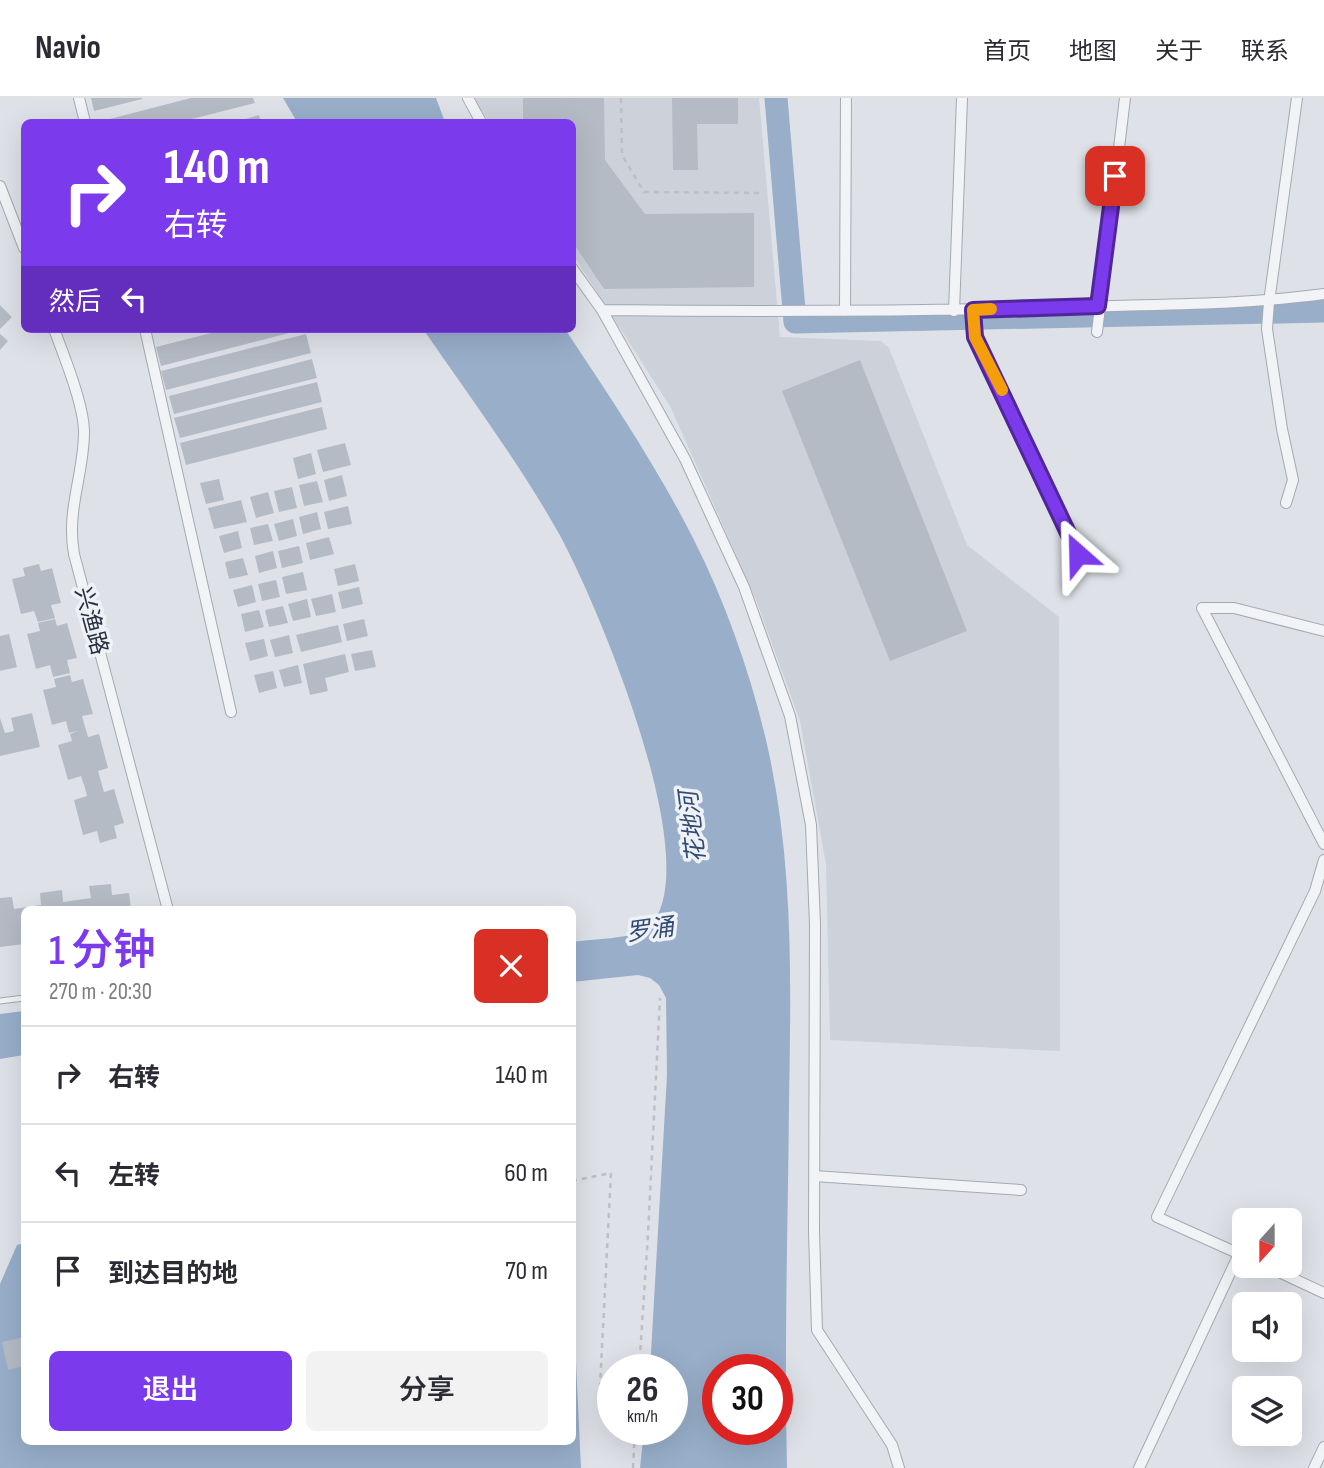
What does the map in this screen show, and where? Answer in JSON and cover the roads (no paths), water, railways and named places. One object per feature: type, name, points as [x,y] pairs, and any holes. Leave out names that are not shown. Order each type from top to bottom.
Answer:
[{"type":"street","points":[[79,98],[84,119]]},
{"type":"street","points":[[468,98],[479,119]]},
{"type":"street","points":[[845,311],[846,98]]},
{"type":"street","points":[[954,311],[962,98]]},
{"type":"street","points":[[1097,332],[1125,98]]},
{"type":"street","points":[[1286,503],[1293,480],[1282,429],[1268,329],[1269,302],[1297,98]]},
{"type":"street","points":[[0,186],[21,240]]},
{"type":"street","points":[[576,274],[602,310],[690,471],[744,587],[790,716],[811,825],[815,924],[814,1176],[817,1330],[892,1446],[899,1468]]},
{"type":"street","points":[[602,310],[954,311],[1269,302],[1324,294]]},
{"type":"street","points":[[973,310],[975,337],[1078,554]]},
{"type":"street","name":"兴渔路","points":[[55,333],[84,425],[71,539],[168,906]]},
{"type":"street","points":[[146,333],[231,712]]},
{"type":"street","points":[[1324,631],[1234,608],[1202,608],[1324,844]]},
{"type":"street","points":[[1232,1251],[1157,1217],[1315,891],[1324,860]]},
{"type":"street","points":[[814,1176],[1021,1190]]},
{"type":"street","points":[[1139,1468],[1232,1276]]},
{"type":"street","points":[[1292,1278],[1321,1291],[1324,1279]]},
{"type":"street","points":[[1314,1468],[1324,1447]]},
{"type":"lane","points":[[0,1001],[21,998]]},
{"type":"water","points":[[283,98],[436,98],[444,119],[295,119]]},
{"type":"water","points":[[426,333],[568,333],[616,406],[679,511],[705,562],[736,637],[766,740],[782,830],[786,875],[790,1012],[786,1354],[702,1354],[702,1445],[787,1445],[787,1468],[640,1468],[642,1445],[688,1445],[688,1354],[651,1354],[667,1075],[666,998],[659,985],[650,978],[638,975],[576,982],[576,942],[624,936],[649,927],[664,895],[666,849],[657,793],[619,669],[575,565],[526,480]]},
{"type":"water","points":[[21,1011],[21,1056],[0,1059],[0,1014]]},
{"type":"water","points":[[21,1244],[21,1445],[576,1445],[576,1362],[581,1468],[0,1468],[0,1284],[17,1245]]},
{"type":"waterway","points":[[776,98],[795,322],[1324,311]]},
{"type":"water label","name":"花地河","points":[[693,827]]},
{"type":"water label","name":"罗涌","points":[[650,930]]}]
